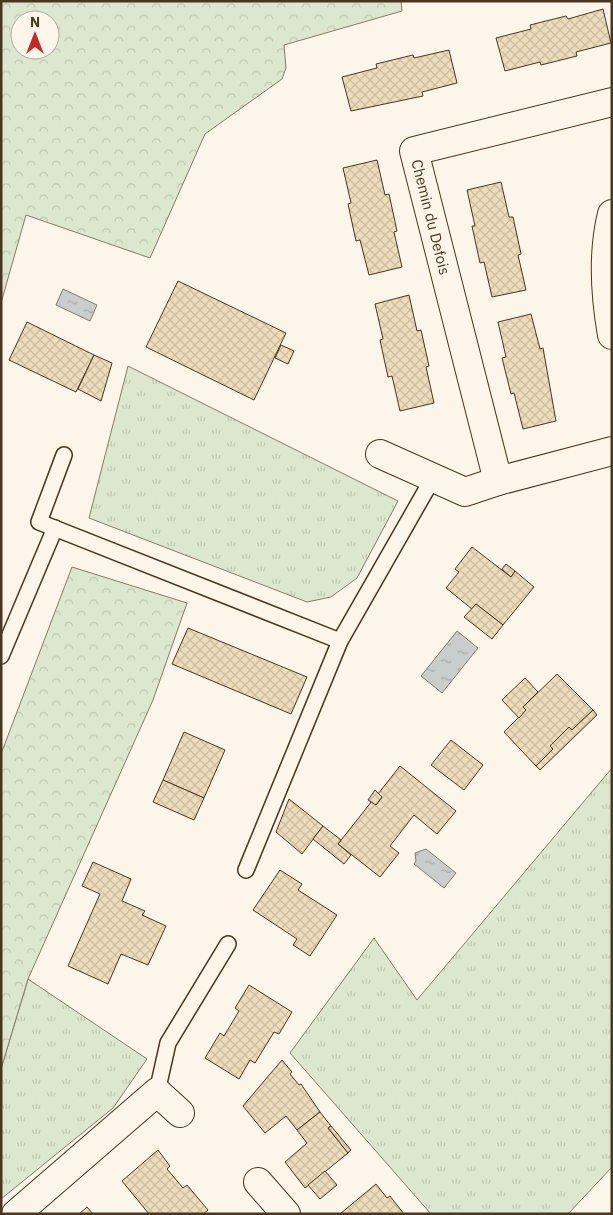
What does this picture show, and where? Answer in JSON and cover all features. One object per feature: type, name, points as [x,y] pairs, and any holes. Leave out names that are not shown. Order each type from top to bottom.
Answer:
[{"type":"street","name":"Chemin du Defois","points":[[498,481],[414,150],[612,102]]},
{"type":"street","points":[[612,214],[605,267],[607,310],[612,335]]},
{"type":"street","points":[[380,454],[466,492],[498,481],[612,451]]},
{"type":"street","points":[[16,1214],[157,1092],[180,1113]]},
{"type":"street","points":[[258,1182],[286,1214]]},
{"type":"lane","points":[[64,455],[39,522],[340,641]]},
{"type":"lane","points":[[246,870],[340,641],[433,478]]},
{"type":"lane","points":[[1,656],[55,528]]},
{"type":"lane","points":[[157,1092],[168,1043],[228,944]]},
{"type":"green space","points":[[1,1],[401,1],[402,11],[284,45],[286,68],[282,79],[205,134],[150,258],[26,215],[1,303]]},
{"type":"green space","points":[[128,366],[398,501],[357,578],[331,597],[307,602],[89,518]]},
{"type":"green space","points":[[72,567],[187,603],[153,700],[28,979],[1,1069],[1,754]]},
{"type":"green space","points":[[612,768],[612,1167],[568,1214],[431,1214],[290,1053],[374,938],[417,1000]]},
{"type":"green space","points":[[28,979],[147,1059],[113,1108],[1,1199],[1,1069]]},
{"type":"water","points":[[63,289],[97,305],[90,321],[56,305]]},
{"type":"water","points":[[457,631],[478,648],[442,693],[421,676]]},
{"type":"water","points":[[426,849],[456,873],[444,888],[414,864],[416,861],[415,853]]},
{"type":"building","points":[[603,9],[611,43],[576,52],[577,56],[541,65],[540,62],[505,71],[496,38],[531,29],[530,25],[566,16],[568,19]]},
{"type":"building","points":[[449,50],[457,83],[422,92],[423,96],[351,111],[342,77],[377,68],[376,64],[413,55],[414,58]]},
{"type":"building","points":[[377,160],[385,195],[389,194],[397,231],[394,232],[402,267],[369,275],[360,240],[356,241],[348,204],[351,203],[343,168]]},
{"type":"building","points":[[501,182],[509,217],[513,217],[521,254],[518,255],[526,290],[492,297],[484,262],[480,263],[472,226],[475,226],[467,190]]},
{"type":"building","points":[[178,281],[286,333],[254,400],[146,347]]},
{"type":"building","points":[[409,295],[417,331],[421,330],[429,366],[426,367],[434,403],[400,411],[392,376],[388,377],[380,340],[383,339],[375,304]]},
{"type":"building","points":[[531,314],[540,349],[543,348],[556,421],[523,429],[514,393],[511,394],[502,358],[506,357],[498,322]]},
{"type":"building","points":[[27,322],[94,355],[76,392],[9,360]]},
{"type":"building","points":[[281,345],[294,351],[288,364],[275,358]]},
{"type":"building","points":[[94,355],[112,363],[101,401],[78,389]]},
{"type":"building","points":[[472,547],[511,577],[515,571],[534,587],[503,625],[476,604],[472,609],[446,588],[459,572],[455,569]]},
{"type":"building","points":[[506,564],[515,571],[511,577],[502,569]]},
{"type":"building","points":[[476,604],[503,625],[492,639],[464,617]]},
{"type":"building","points":[[188,628],[307,677],[291,714],[172,664]]},
{"type":"building","points":[[557,674],[593,710],[572,730],[569,727],[550,746],[553,749],[536,766],[504,732],[526,710],[523,707]]},
{"type":"building","points":[[525,678],[538,692],[523,707],[526,710],[519,718],[502,700]]},
{"type":"building","points":[[593,710],[597,715],[540,770],[536,766],[553,749],[550,746],[569,727],[572,730]]},
{"type":"building","points":[[184,732],[225,750],[204,798],[163,780]]},
{"type":"building","points":[[451,740],[483,765],[464,790],[431,765]]},
{"type":"building","points":[[400,766],[456,811],[437,834],[414,815],[390,846],[399,853],[380,877],[338,844],[372,801],[376,805],[382,797],[378,794]]},
{"type":"building","points":[[163,780],[204,798],[194,820],[153,802]]},
{"type":"building","points":[[375,790],[382,797],[376,805],[368,800]]},
{"type":"building","points":[[289,799],[323,826],[302,854],[276,832]]},
{"type":"building","points":[[323,826],[341,840],[338,844],[351,855],[344,864],[313,839]]},
{"type":"building","points":[[93,862],[131,879],[122,901],[145,911],[142,915],[166,926],[148,965],[121,954],[108,984],[68,966],[100,894],[82,886]]},
{"type":"building","points":[[280,870],[302,884],[298,890],[337,915],[310,956],[293,945],[297,939],[253,910]]},
{"type":"building","points":[[249,985],[292,1012],[279,1034],[274,1032],[255,1063],[250,1060],[239,1079],[205,1058],[220,1033],[224,1036],[239,1011],[235,1008]]},
{"type":"building","points":[[282,1060],[292,1072],[290,1074],[299,1085],[301,1084],[320,1112],[297,1130],[286,1116],[265,1133],[243,1106]]},
{"type":"building","points":[[320,1112],[331,1126],[328,1128],[348,1153],[305,1188],[285,1162],[307,1143],[297,1130]]},
{"type":"building","points":[[331,1126],[351,1150],[348,1153],[328,1128]]},
{"type":"building","points":[[158,1150],[170,1166],[167,1169],[183,1188],[187,1185],[208,1210],[203,1214],[149,1214],[122,1181]]},
{"type":"building","points":[[325,1171],[337,1185],[320,1199],[308,1185]]},
{"type":"building","points":[[376,1184],[387,1198],[390,1196],[404,1214],[340,1214]]},
{"type":"building","points":[[87,1207],[93,1214],[79,1214]]}]
